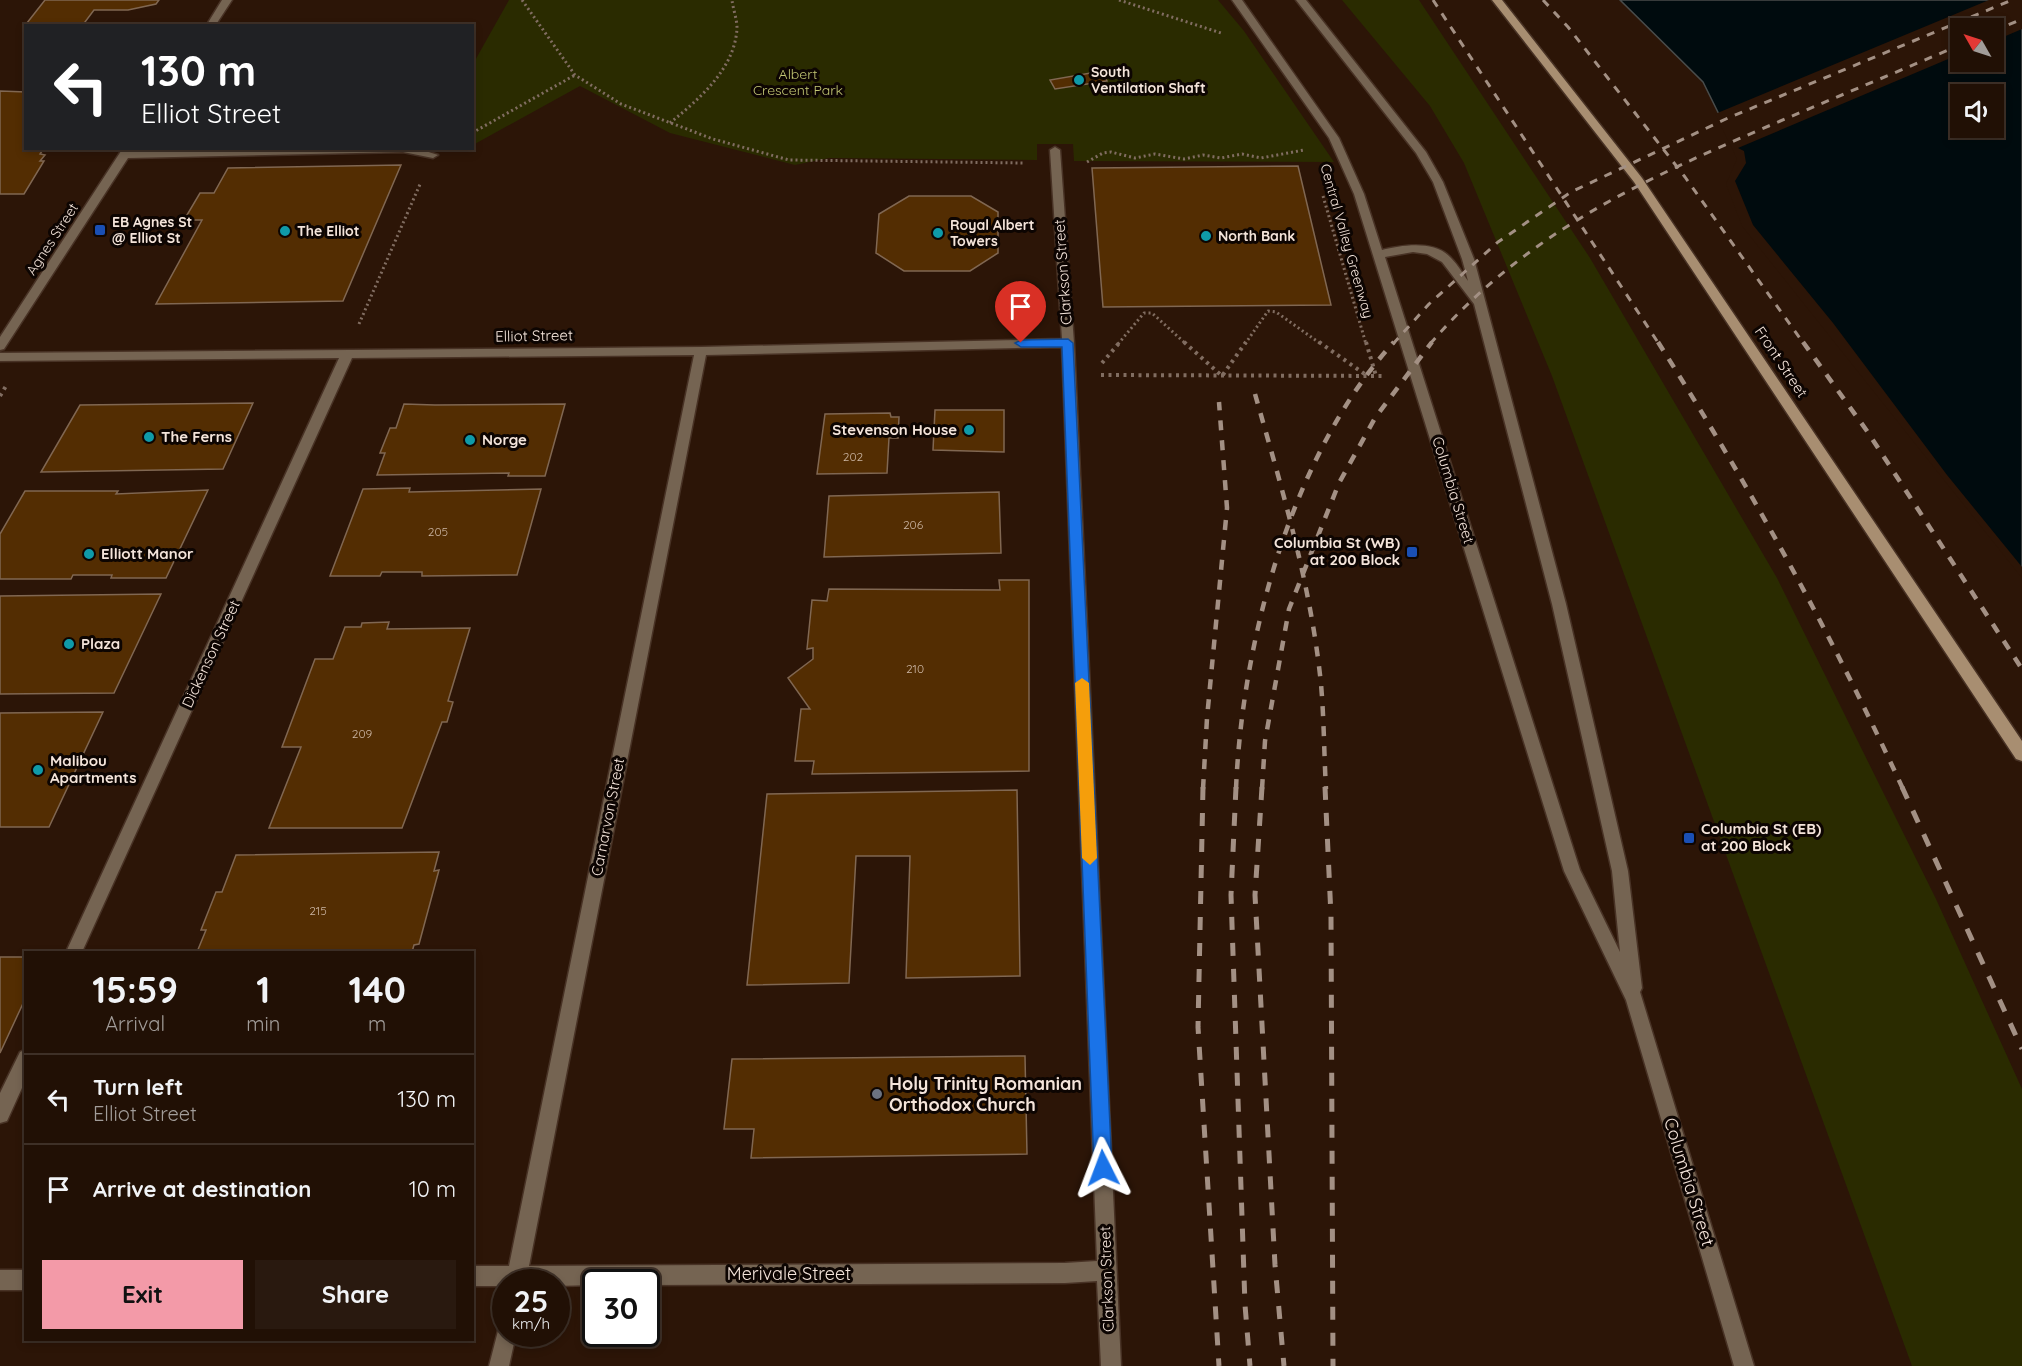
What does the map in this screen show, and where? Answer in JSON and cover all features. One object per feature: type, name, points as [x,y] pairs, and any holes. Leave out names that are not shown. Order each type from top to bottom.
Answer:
[{"type":"main road","name":"Front Street","points":[[1497,0],[1638,180],[1847,489],[2022,754]]},
{"type":"street","points":[[211,24],[227,0]]},
{"type":"street","name":"Columbia Street","points":[[1237,0],[1301,87],[1334,138],[1359,194],[1572,871],[1634,998],[1744,1366]]},
{"type":"street","name":"Columbia Street","points":[[1301,0],[1421,152],[1451,211],[1484,314],[1559,604],[1620,871],[1634,998]]},
{"type":"street","points":[[127,152],[403,150],[433,155]]},
{"type":"street","name":"Clarkson Street","points":[[1055,150],[1068,343],[1111,1366]]},
{"type":"street","name":"Agnes Street","points":[[0,346],[127,152]]},
{"type":"street","points":[[1378,255],[1415,248],[1439,254],[1450,265],[1484,314]]},
{"type":"street","name":"Elliot Street","points":[[0,357],[701,351],[1068,343]]},
{"type":"street","name":"Carnarvon Street","points":[[519,1269],[701,351]]},
{"type":"street","name":"Dickenson Street","points":[[74,951],[347,355]]},
{"type":"street","points":[[0,1114],[24,1062]]},
{"type":"street","name":"Merivale Street","points":[[570,1278],[1065,1273],[1106,1270]]},
{"type":"street","name":"Merivale Street","points":[[474,1276],[492,1277]]},
{"type":"street","points":[[0,1280],[24,1280]]},
{"type":"street","points":[[499,1366],[503,1347]]},
{"type":"path","points":[[522,0],[575,75],[621,104],[669,123],[789,160],[1026,163]]},
{"type":"path","points":[[669,123],[704,96],[723,66],[733,45],[737,28],[732,0]]},
{"type":"path","points":[[1119,0],[1220,32],[1227,41]]},
{"type":"path","points":[[474,132],[575,75]]},
{"type":"path","name":"Central Valley Greenway","points":[[1298,141],[1309,156]]},
{"type":"path","points":[[1083,163],[1111,152],[1136,158],[1155,154],[1184,159],[1203,155],[1221,158],[1242,154],[1268,158],[1304,150]]},
{"type":"path","points":[[347,355],[433,155]]},
{"type":"path","name":"Central Valley Greenway","points":[[1323,196],[1376,376],[1367,376]]},
{"type":"path","points":[[1222,376],[1268,311],[1276,312],[1367,376]]},
{"type":"path","points":[[1222,376],[1152,313],[1144,313],[1095,373],[1222,376],[1367,376]]},
{"type":"green space","name":"Albert Crescent Park","points":[[509,0],[1218,0],[1244,31],[1334,162],[1074,161],[1073,144],[1037,144],[1037,160],[829,158],[795,165],[670,133],[580,86],[474,144],[474,62]]},
{"type":"green space","points":[[1342,0],[1419,0],[1590,258],[1777,578],[1936,899],[2022,1089],[2022,1366],[1912,1366],[1552,376],[1464,163],[1430,106]]},
{"type":"shaded area","points":[[1620,0],[2022,0],[2022,575],[1744,224],[1729,184],[1741,159],[1703,82]]},
{"type":"pier","points":[[1989,0],[2022,0],[2022,29],[2004,37],[2004,18],[1950,18],[1950,58],[1738,148],[1744,151],[1746,163],[1735,181],[1753,225],[1833,323],[1947,475],[2022,567],[2022,578],[1742,226],[1726,184],[1737,159],[1715,114]]},
{"type":"building","points":[[45,0],[159,0],[156,4],[128,10],[94,10],[84,24],[26,24]]},
{"type":"building","points":[[441,23],[440,24],[342,24]]},
{"type":"building","name":"South Ventilation Shaft","points":[[1102,71],[1107,81],[1055,89],[1050,80]]},
{"type":"building","points":[[0,91],[24,92],[24,150],[43,150],[40,154],[45,155],[40,161],[44,161],[24,194],[0,194]]},
{"type":"building","name":"The Elliot","points":[[401,165],[343,301],[156,304],[202,220],[184,220],[200,193],[214,193],[228,168]]},
{"type":"building","name":"North Bank","points":[[1298,166],[1331,305],[1103,307],[1092,168]]},
{"type":"building","name":"Royal Albert Towers","points":[[909,196],[971,196],[998,212],[998,253],[970,271],[904,271],[876,253],[879,214]]},
{"type":"building","name":"The Ferns","points":[[253,403],[223,469],[41,472],[80,405]]},
{"type":"building","name":"Norge","points":[[404,404],[565,404],[545,476],[508,476],[509,473],[377,475],[385,453],[380,453],[390,428],[396,428]]},
{"type":"building","name":"Stevenson House","points":[[935,410],[1004,410],[1004,452],[933,450]]},
{"type":"building","points":[[890,413],[891,417],[899,417],[898,438],[889,438],[887,473],[817,474],[825,414]]},
{"type":"building","points":[[410,488],[409,492],[541,489],[517,575],[422,576],[422,572],[382,572],[380,576],[330,576],[363,489]]},
{"type":"building","name":"Elliott Manor","points":[[208,490],[166,578],[73,575],[71,579],[0,579],[0,534],[25,491],[118,491],[116,494]]},
{"type":"building","points":[[999,492],[1001,553],[824,557],[829,496]]},
{"type":"building","points":[[999,580],[1029,580],[1029,771],[812,774],[814,761],[795,761],[801,709],[810,709],[788,678],[813,659],[813,648],[807,649],[812,600],[827,601],[829,589],[1000,590]]},
{"type":"building","name":"Plaza","points":[[161,594],[114,693],[0,694],[0,596]]},
{"type":"building","points":[[389,622],[387,629],[470,628],[448,701],[453,702],[447,722],[442,722],[402,828],[269,828],[301,747],[282,747],[315,659],[333,659],[345,627],[361,627],[362,623]]},
{"type":"building","name":"Malibou Apartments","points":[[103,712],[49,827],[0,827],[0,713]]},
{"type":"building","points":[[1017,790],[1020,976],[906,978],[910,856],[856,856],[849,983],[747,985],[767,794]]},
{"type":"building","points":[[439,852],[434,871],[439,870],[419,944],[414,945],[412,951],[197,951],[206,930],[201,930],[216,892],[222,892],[236,855]]},
{"type":"building","points":[[0,957],[24,957],[24,1001],[0,1053]]},
{"type":"building","name":"Holy Trinity Romanian Orthodox Church","points":[[1025,1056],[1027,1154],[751,1158],[754,1129],[724,1129],[732,1059]]},
{"type":"railway","points":[[1433,0],[1563,198]]},
{"type":"railway","points":[[1543,0],[1568,27],[1663,149]]},
{"type":"railway","points":[[1663,149],[1728,118],[2012,0]]},
{"type":"railway","points":[[2004,27],[2022,19]]},
{"type":"railway","points":[[1677,167],[1950,49]]},
{"type":"railway","points":[[1563,198],[1663,149]]},
{"type":"railway","points":[[1663,149],[1677,167]]},
{"type":"railway","points":[[1578,220],[1677,167]]},
{"type":"railway","points":[[1677,167],[1804,344]]},
{"type":"railway","points":[[1393,344],[1429,304],[1498,242],[1563,198]]},
{"type":"railway","points":[[1563,198],[1578,220]]},
{"type":"railway","points":[[1430,344],[1467,305],[1505,271],[1578,220]]},
{"type":"railway","points":[[1578,220],[1659,344]]},
{"type":"railway","points":[[1290,523],[1327,438],[1358,387],[1394,342]]},
{"type":"railway","points":[[1303,574],[1339,483],[1375,418],[1432,342]]},
{"type":"railway","points":[[1658,342],[1725,451],[1788,561],[1848,674],[1903,789]]},
{"type":"railway","points":[[1803,342],[1867,431],[2022,669]]},
{"type":"railway","points":[[1255,394],[1290,523]]},
{"type":"railway","points":[[1203,789],[1207,718],[1227,508],[1219,402]]},
{"type":"railway","points":[[1236,789],[1240,732],[1249,672],[1262,612],[1290,523]]},
{"type":"railway","points":[[1290,523],[1303,574]]},
{"type":"railway","points":[[1262,789],[1265,741],[1289,609],[1303,574]]},
{"type":"railway","points":[[1303,574],[1321,684],[1326,789]]},
{"type":"railway","points":[[1203,787],[1198,1027],[1219,1366]]},
{"type":"railway","points":[[1236,787],[1231,895],[1245,1305],[1250,1366]]},
{"type":"railway","points":[[1262,787],[1255,895],[1275,1265],[1284,1366]]},
{"type":"railway","points":[[1325,787],[1331,916],[1333,1366]]},
{"type":"railway","points":[[1902,787],[2022,1049]]},
{"type":"slow traffic","points":[[1082,683],[1090,858]]},
{"type":"place","name":"South Ventilation Shaft","points":[[1079,80]]},
{"type":"place","name":"EB Agnes St @ Elliot St","points":[[100,230]]},
{"type":"place","name":"The Elliot","points":[[285,231]]},
{"type":"place","name":"Royal Albert Towers","points":[[938,233]]},
{"type":"place","name":"North Bank","points":[[1206,236]]},
{"type":"place","name":"Stevenson House","points":[[969,430]]},
{"type":"place","name":"The Ferns","points":[[149,437]]},
{"type":"place","name":"Norge","points":[[470,440]]},
{"type":"place","name":"Columbia St (WB) at 200 Block","points":[[1412,552]]},
{"type":"place","name":"Elliott Manor","points":[[89,554]]},
{"type":"place","name":"Plaza","points":[[69,644]]},
{"type":"place","name":"Malibou Apartments","points":[[38,770]]},
{"type":"place","name":"Columbia St (EB) at 200 Block","points":[[1689,838]]},
{"type":"place","name":"Holy Trinity Romanian Orthodox Church","points":[[877,1094]]},
{"type":"route","points":[[1021,343],[1068,343],[1103,1168]]}]
